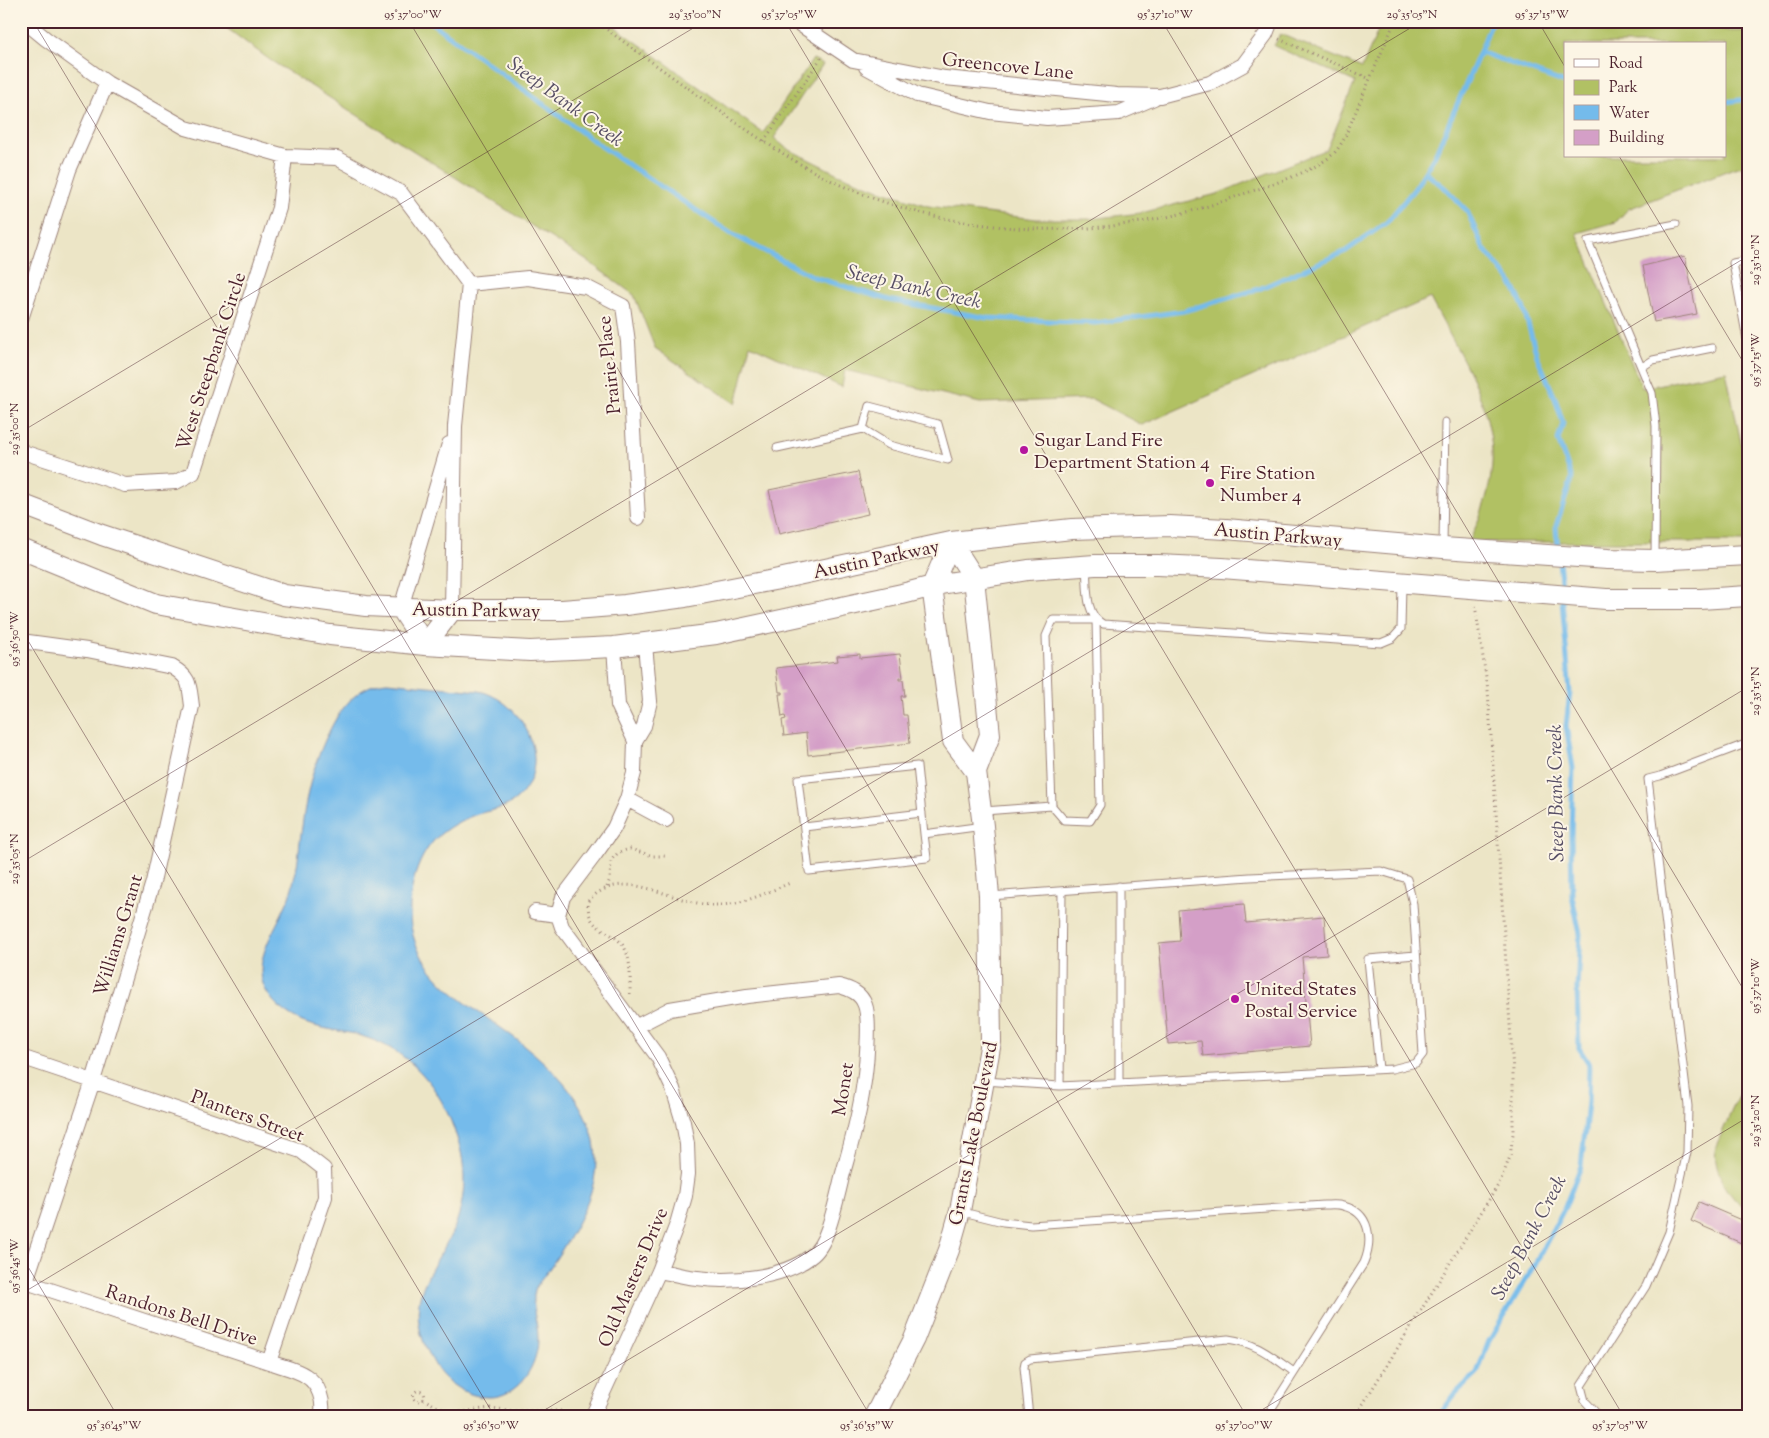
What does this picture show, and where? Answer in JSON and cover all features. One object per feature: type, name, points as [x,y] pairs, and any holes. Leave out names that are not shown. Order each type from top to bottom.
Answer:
[{"type":"main road","name":"Austin Parkway","points":[[21,504],[111,538],[284,595],[366,606],[452,610],[562,610],[625,605],[684,597],[765,582],[951,542],[1072,529],[1170,526],[1226,529],[1608,560],[1748,556]]},
{"type":"main road","points":[[932,586],[951,542]]},
{"type":"main road","name":"Grants Lake Boulevard","points":[[874,1417],[914,1339],[949,1250],[960,1211],[991,1042],[990,896],[976,772],[990,735],[974,578],[951,542]]},
{"type":"main road","name":"Austin Parkway","points":[[21,549],[156,604],[330,635],[425,645],[530,651],[614,648],[716,634],[974,578],[1028,570],[1086,566],[1158,565],[1222,568],[1606,599],[1700,599],[1748,596]]},
{"type":"main road","name":"Grants Lake Boulevard","points":[[932,586],[953,741],[976,772]]},
{"type":"main road","points":[[401,608],[425,645],[452,610]]},
{"type":"street","points":[[24,21],[107,83],[186,128],[285,156],[337,158],[401,193],[468,284],[455,426],[452,610]]},
{"type":"street","name":"Greencove Lane","points":[[795,21],[853,60],[918,95],[990,112],[1047,118],[1119,113],[1160,96],[1210,83],[1243,65],[1268,28]]},
{"type":"street","name":"Greencove Lane","points":[[853,60],[944,78],[1116,95],[1160,96]]},
{"type":"street","points":[[21,319],[69,170],[107,83]]},
{"type":"street","name":"West Steepbank Circle","points":[[21,450],[124,485],[176,482],[193,473],[278,208],[285,156]]},
{"type":"street","name":"Prairie Place","points":[[468,284],[528,278],[538,279],[586,286],[623,306],[628,342],[638,518]]},
{"type":"street","points":[[401,608],[455,426]]},
{"type":"street","name":"Williams Grant","points":[[21,640],[87,650],[172,668],[184,674],[190,687],[192,706],[153,882],[93,1081],[21,1296]]},
{"type":"street","points":[[635,741],[644,726],[650,701],[645,644]]},
{"type":"street","points":[[535,912],[558,915],[563,897],[614,828],[627,799],[634,773],[635,741],[618,705],[614,648]]},
{"type":"street","points":[[627,799],[666,820]]},
{"type":"street","name":"Old Masters Drive","points":[[558,915],[562,927],[658,1057],[674,1089],[687,1144],[688,1174],[685,1196],[677,1224],[659,1271],[592,1417]]},
{"type":"street","name":"Monet","points":[[635,1027],[670,1009],[747,996],[839,986],[852,990],[862,998],[866,1006],[868,1023],[863,1089],[851,1145],[828,1229],[822,1243],[812,1256],[795,1267],[769,1274],[731,1280],[697,1278],[659,1271]]},
{"type":"street","name":"Planters Street","points":[[21,1056],[302,1151],[324,1169],[325,1197],[269,1362]]},
{"type":"street","name":"Randons Bell Drive","points":[[26,1282],[306,1376],[320,1391],[323,1409],[321,1417]]},
{"type":"lane","points":[[1655,560],[1656,426],[1652,394],[1588,241],[1676,224]]},
{"type":"lane","points":[[1748,260],[1733,263],[1745,318],[1748,345]]},
{"type":"lane","points":[[1642,367],[1652,360],[1712,348]]},
{"type":"lane","points":[[777,448],[863,429],[889,445],[948,460],[938,424],[869,406],[863,429]]},
{"type":"lane","points":[[1443,548],[1445,422]]},
{"type":"lane","points":[[1086,566],[1090,611],[1096,620],[1103,624],[1381,642],[1393,638],[1401,629],[1402,583]]},
{"type":"lane","points":[[1053,620],[1096,620],[1100,805],[1090,821],[1064,820],[1052,806],[1046,636],[1053,620]]},
{"type":"lane","points":[[1600,1417],[1585,1402],[1581,1386],[1646,1286],[1669,1232],[1687,1152],[1688,1106],[1648,779],[1748,744]]},
{"type":"lane","points":[[917,766],[927,858],[809,871],[804,827],[798,779],[917,766]]},
{"type":"lane","points":[[924,834],[982,819],[1052,806]]},
{"type":"lane","points":[[804,827],[922,813]]},
{"type":"lane","points":[[984,1081],[1060,1086],[1379,1070],[1416,1063],[1423,1054],[1413,904],[1407,879],[1381,871],[1250,877],[990,896]]},
{"type":"lane","points":[[1119,886],[1119,1083]]},
{"type":"lane","points":[[1060,1086],[1062,891]]},
{"type":"lane","points":[[1379,1070],[1368,959],[1416,955]]},
{"type":"lane","points":[[960,1211],[1003,1222],[1031,1225],[1324,1205],[1344,1206],[1356,1212],[1363,1219],[1368,1229],[1370,1240],[1368,1253],[1360,1270],[1266,1417]]},
{"type":"lane","points":[[1029,1417],[1024,1367],[1025,1362],[1030,1359],[1228,1339],[1244,1341],[1255,1345],[1294,1372]]},
{"type":"path","points":[[595,21],[764,142],[822,176],[877,199],[928,214],[992,226],[1053,229],[1148,220],[1203,208],[1285,180],[1322,163],[1334,154],[1344,139],[1395,21]]},
{"type":"path","points":[[1268,28],[1370,79]]},
{"type":"path","points":[[764,142],[830,44]]},
{"type":"path","points":[[1355,1417],[1500,1182],[1510,1157],[1513,1134],[1512,1071],[1488,690],[1474,601]]},
{"type":"path","points":[[607,887],[610,879],[611,860],[619,852],[630,849],[653,856],[667,856]]},
{"type":"path","points":[[630,995],[628,956],[622,944],[591,920],[588,901],[596,892],[607,887],[619,885],[644,887],[701,904],[717,906],[741,901],[790,882]]},
{"type":"path","points":[[423,1399],[438,1408],[451,1411],[462,1412],[490,1408],[524,1412],[560,1410],[572,1417]]},
{"type":"green space","points":[[217,21],[607,21],[763,133],[813,59],[823,64],[774,138],[786,148],[838,174],[928,206],[1036,219],[1089,219],[1141,213],[1217,194],[1327,149],[1355,82],[1274,46],[1280,34],[1362,68],[1382,21],[1687,21],[1729,31],[1748,31],[1748,165],[1734,168],[1628,209],[1616,222],[1577,233],[1642,388],[1726,371],[1748,476],[1748,542],[1469,542],[1483,509],[1489,486],[1492,450],[1489,430],[1484,410],[1469,371],[1430,298],[1142,425],[1092,399],[980,403],[845,370],[842,387],[750,345],[736,404],[655,348],[634,295],[589,262],[270,60]]},
{"type":"green space","points":[[1748,1074],[1748,1213],[1734,1199],[1723,1183],[1715,1156],[1716,1146]]},
{"type":"water","points":[[387,682],[479,691],[495,697],[509,707],[520,719],[529,734],[533,750],[534,767],[529,783],[514,802],[466,818],[444,831],[431,844],[425,852],[416,872],[410,905],[411,926],[415,943],[431,971],[454,994],[513,1037],[550,1068],[580,1106],[590,1127],[595,1150],[595,1174],[587,1202],[563,1248],[536,1287],[533,1302],[538,1339],[534,1360],[530,1369],[517,1386],[499,1396],[482,1397],[469,1393],[457,1388],[447,1380],[439,1371],[430,1355],[424,1343],[419,1325],[418,1309],[421,1295],[432,1268],[455,1226],[463,1193],[464,1171],[460,1149],[442,1102],[420,1071],[391,1048],[354,1034],[308,1024],[288,1014],[270,997],[261,975],[264,952],[287,902],[292,886],[297,866],[307,798],[318,756],[337,717],[347,704],[364,689]]},
{"type":"building","points":[[1685,256],[1697,314],[1654,322],[1643,266]]},
{"type":"building","points":[[858,472],[868,514],[779,534],[769,490]]},
{"type":"building","points":[[860,654],[860,658],[900,654],[903,678],[899,678],[899,680],[903,680],[905,696],[901,696],[903,715],[907,715],[910,743],[808,755],[806,733],[784,736],[782,720],[786,719],[785,716],[782,717],[779,694],[783,694],[783,692],[779,692],[776,668],[838,661],[837,656]]},
{"type":"building","name":"United States Postal Service","points":[[1244,904],[1246,923],[1324,916],[1327,955],[1302,957],[1310,1046],[1203,1056],[1201,1041],[1168,1044],[1159,943],[1180,941],[1178,910]]},
{"type":"building","points":[[1699,1202],[1748,1223],[1748,1246],[1691,1221]]},
{"type":"waterway","name":"Steep Bank Creek","points":[[429,21],[598,144],[730,233],[814,277],[889,300],[987,318],[1095,323],[1184,311],[1259,289],[1346,251],[1387,222],[1415,188],[1434,157],[1492,21]]},
{"type":"waterway","name":"Steep Bank Creek","points":[[1480,52],[1564,83]]},
{"type":"waterway","name":"Steep Bank Creek","points":[[1726,102],[1748,99]]},
{"type":"waterway","name":"Steep Bank Creek","points":[[1425,172],[1445,188],[1467,211],[1484,249],[1511,282],[1523,306],[1537,356],[1555,398],[1563,423],[1558,440],[1572,478],[1556,526],[1558,551]]},
{"type":"waterway","name":"Steep Bank Creek","points":[[1559,560],[1562,591]]},
{"type":"waterway","name":"Steep Bank Creek","points":[[1438,1417],[1455,1394],[1477,1373],[1489,1341],[1535,1264],[1565,1207],[1581,1166],[1588,1102],[1589,1064],[1579,1048],[1577,988],[1580,934],[1572,896],[1573,768],[1566,726],[1570,693],[1562,600]]},
{"type":"place","name":"Sugar Land Fire Department Station 4","points":[[1024,450]]},
{"type":"place","name":"Fire Station Number 4","points":[[1210,483]]},
{"type":"place","name":"United States Postal Service","points":[[1235,999]]}]
